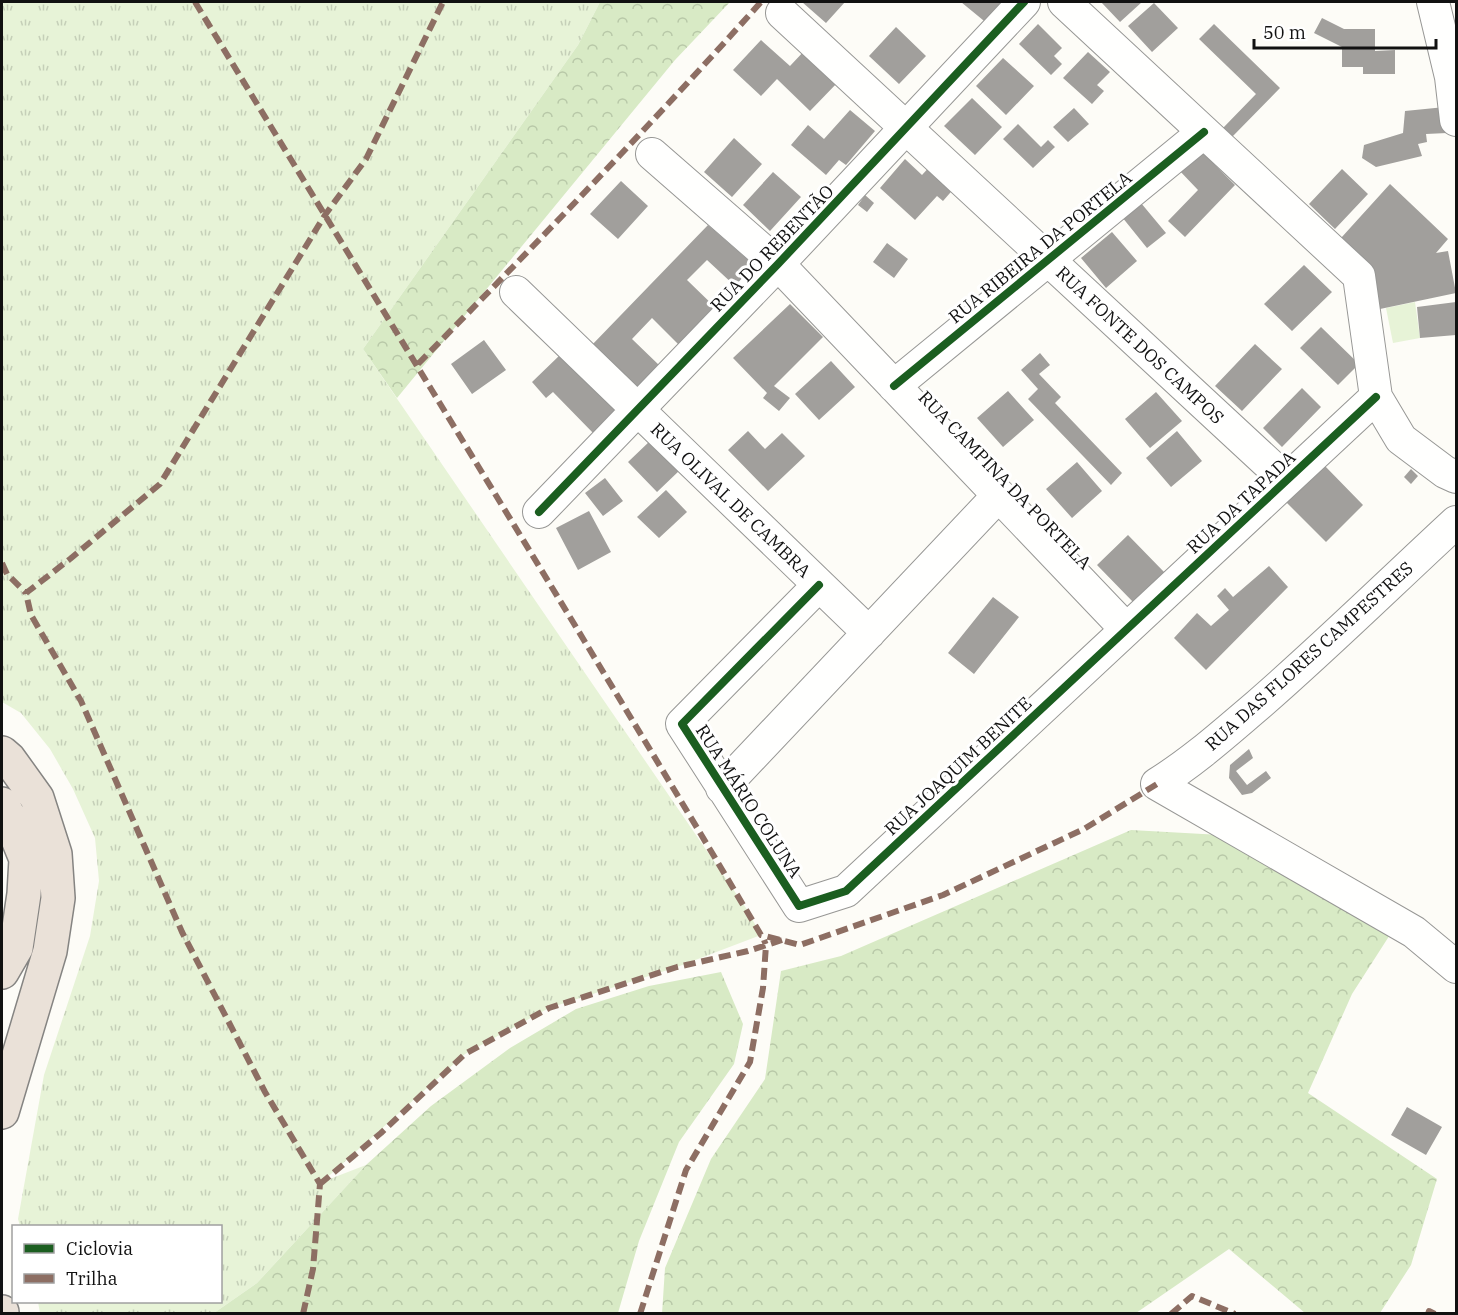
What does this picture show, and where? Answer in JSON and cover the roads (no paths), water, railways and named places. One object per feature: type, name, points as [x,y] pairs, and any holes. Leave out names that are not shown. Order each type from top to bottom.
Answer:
[{"type":"highway","points":[[2,753],[9,759],[37,798],[55,854],[58,898],[50,951],[2,1112]]},
{"type":"highway","points":[[2,804],[26,859],[24,894],[16,948],[2,972]]},
{"type":"street","name":"RUA DO REBENTÃO","points":[[539,512],[778,264],[1024,2]]},
{"type":"street","points":[[1064,2],[1359,276],[1376,397],[1401,439],[1445,472],[1456,477]]},
{"type":"street","points":[[1433,2],[1451,77],[1456,118]]},
{"type":"street","name":"RUA FONTE DOS CAMPOS","points":[[782,13],[1286,480]]},
{"type":"street","points":[[1451,77],[1456,46]]},
{"type":"street","name":"RUA RIBEIRA DA PORTELA","points":[[894,386],[1204,132]]},
{"type":"street","name":"RUA CAMPINA DA PORTELA","points":[[652,154],[778,264],[1126,629]]},
{"type":"street","name":"RUA OLIVAL DE CAMBRA","points":[[516,292],[869,633]]},
{"type":"street","name":"RUA DA TAPADA","points":[[1126,629],[1376,397]]},
{"type":"street","points":[[722,788],[999,495]]},
{"type":"street","name":"RUA DAS FLORES CAMPESTRES","points":[[1456,522],[1358,617],[1283,683],[1185,766],[1157,784],[1414,932],[1456,967]]},
{"type":"street","name":"RUA MÁRIO COLUNA","points":[[799,906],[682,724],[819,585]]},
{"type":"street","name":"RUA JOAQUIM BENITE","points":[[799,906],[846,891],[1126,629]]}]
